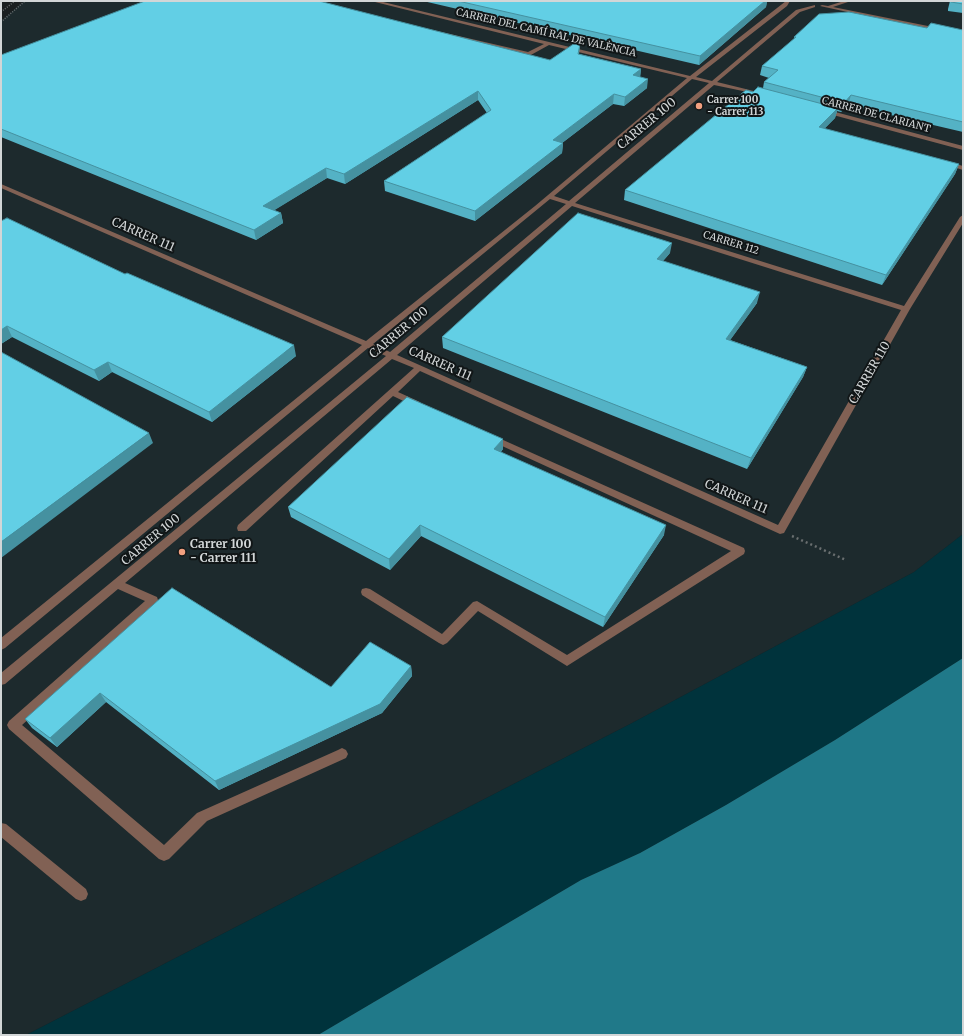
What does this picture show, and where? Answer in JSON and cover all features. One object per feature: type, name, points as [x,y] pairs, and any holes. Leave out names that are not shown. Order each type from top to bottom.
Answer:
[{"type":"street","name":"CARRER DEL CAMÍ RAL DE VALÈNCIA","points":[[373,1],[715,82]]},
{"type":"street","points":[[792,3],[822,6],[849,1],[855,8],[868,15]]},
{"type":"street","name":"CARRER 100","points":[[1,645],[550,197],[692,77],[785,5],[792,3]]},
{"type":"street","name":"CARRER 100","points":[[1,680],[798,11],[813,6]]},
{"type":"street","points":[[822,6],[963,35]]},
{"type":"street","points":[[422,28],[529,54],[549,43]]},
{"type":"street","points":[[715,82],[767,96]]},
{"type":"street","name":"CARRER DE CLARIANT","points":[[820,110],[963,148]]},
{"type":"street","points":[[941,162],[963,168]]},
{"type":"street","name":"CARRER 111","points":[[1,186],[368,345],[780,530]]},
{"type":"street","name":"CARRER 112","points":[[550,197],[906,309]]},
{"type":"street","name":"CARRER 110","points":[[780,530],[906,309],[963,217]]},
{"type":"street","points":[[242,528],[419,368]]},
{"type":"street","points":[[392,392],[428,409]]},
{"type":"street","points":[[366,592],[443,640],[477,605],[567,661],[740,551],[479,432]]},
{"type":"street","points":[[117,584],[152,600],[13,725],[164,854],[202,817],[342,754]]},
{"type":"street","points":[[1,829],[80,894]]},
{"type":"path","points":[[1,12],[15,1]]},
{"type":"path","points":[[1,22],[25,1]]},
{"type":"path","points":[[780,530],[846,560]]},
{"type":"shaded area","points":[[24,1],[963,1],[963,534],[914,572],[632,723],[26,1035],[1,1035],[1,21]]},
{"type":"shaded area","points":[[963,534],[963,658],[835,740],[726,805],[640,853],[581,880],[318,1035],[26,1035],[632,723],[914,572]]},
{"type":"shaded area","points":[[963,658],[963,1035],[318,1035],[581,880],[640,853],[726,805],[835,740]]},
{"type":"building","points":[[145,1],[319,1],[550,60],[575,43],[580,44],[578,54],[641,69],[633,75],[648,79],[625,97],[614,94],[553,140],[563,143],[475,211],[384,181],[491,110],[478,91],[344,174],[326,168],[263,206],[281,213],[254,230],[1,129],[1,55]]},
{"type":"building","points":[[458,1],[765,1],[700,56]]},
{"type":"building","points":[[963,1],[963,4],[951,2]]},
{"type":"building","points":[[849,12],[927,28],[931,23],[963,30],[963,122],[851,95],[844,103],[764,82],[778,70],[762,66],[796,37],[794,37],[819,14]]},
{"type":"building","points":[[758,87],[838,108],[819,127],[959,164],[886,275],[625,190],[746,90],[753,92]]},
{"type":"building","points":[[578,213],[672,243],[657,259],[760,292],[726,339],[807,367],[751,458],[442,337]]},
{"type":"building","points":[[7,218],[125,274],[127,273],[294,345],[209,412],[108,362],[94,370],[7,326],[1,330],[1,221]]},
{"type":"building","points":[[1,352],[149,433],[1,542]]},
{"type":"building","points":[[407,397],[503,439],[494,449],[666,525],[605,617],[420,525],[389,559],[288,507]]},
{"type":"building","points":[[172,588],[331,687],[370,642],[411,666],[380,704],[215,781],[100,693],[50,738],[25,719]]},
{"type":"place","name":"Carrer 100 - Carrer 113","points":[[699,106]]},
{"type":"place","name":"Carrer 100 - Carrer 111","points":[[182,552]]}]
